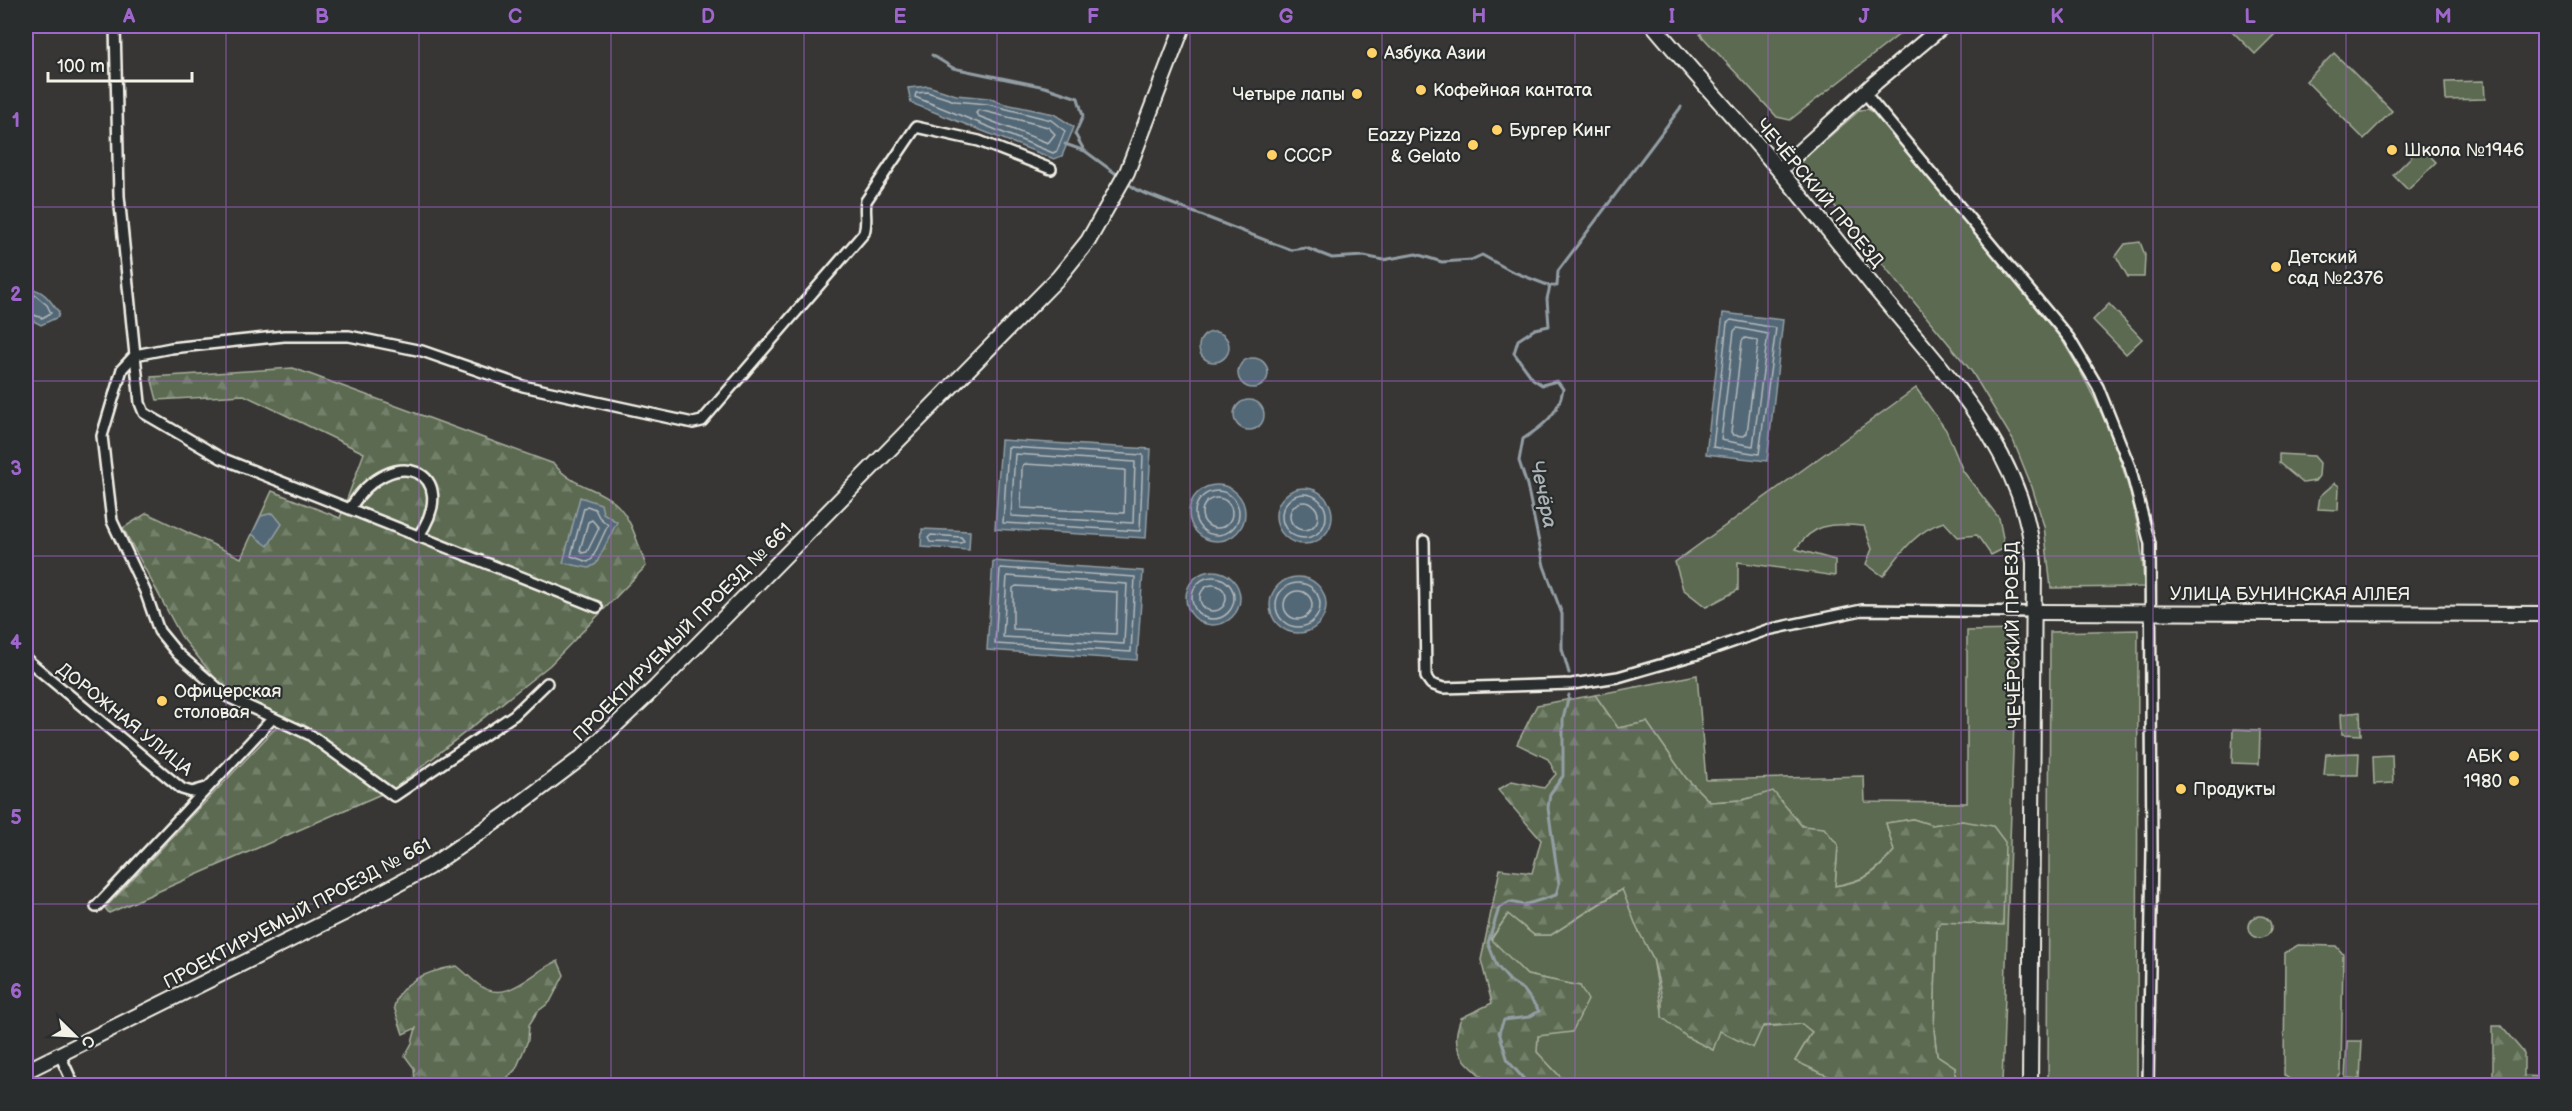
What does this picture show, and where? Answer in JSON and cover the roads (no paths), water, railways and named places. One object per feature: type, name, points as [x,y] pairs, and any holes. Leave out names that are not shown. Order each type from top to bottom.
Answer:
[{"type":"main road","name":"ПРОЕКТИРУЕМЫЙ ПРОЕЗД № 661","points":[[26,1071],[342,914],[429,867],[504,816],[582,758],[656,687],[1059,277],[1088,241],[1127,172],[1184,26]]},
{"type":"main road","name":"ЧЕЧЁРСКИЙ ПРОЕЗД","points":[[1654,26],[1779,170],[1955,382],[1996,447],[2011,476],[2030,529],[2034,563],[2030,1086]]},
{"type":"main road","points":[[1779,170],[1864,92],[1943,26]]},
{"type":"main road","name":"УЛИЦА БУНИНСКАЯ АЛЛЕЯ","points":[[2034,612],[2547,614]]},
{"type":"street","points":[[115,26],[119,196],[140,403],[144,413],[221,458],[351,507],[418,537],[597,607]]},
{"type":"street","points":[[1864,92],[2069,338],[2098,387],[2130,467],[2150,544],[2148,1086]]},
{"type":"street","points":[[547,683],[514,715],[394,796],[310,735],[228,697],[177,653],[159,631],[145,591],[112,521],[102,436],[122,369],[135,355],[171,348],[284,336],[349,336],[422,351],[523,386],[693,423],[702,422],[712,413],[721,396],[864,233],[868,221],[866,201],[916,127],[979,141],[1051,169]]},
{"type":"street","points":[[351,507],[360,492],[375,478],[395,470],[408,469],[417,472],[429,483],[433,492],[434,510],[418,537]]},
{"type":"street","points":[[1424,541],[1426,677],[1431,684],[1443,688],[1572,684],[1625,675],[1701,653],[1767,630],[1862,610],[2034,612]]},
{"type":"street","name":"ДОРОЖНАЯ УЛИЦА","points":[[26,659],[182,789],[192,792],[206,788]]},
{"type":"street","points":[[96,907],[273,718]]},
{"type":"street","points":[[60,1055],[74,1086]]},
{"type":"water","points":[[928,86],[956,95],[988,98],[1005,104],[1054,114],[1074,127],[1062,156],[1054,159],[911,103],[908,88]]},
{"type":"water","points":[[31,289],[47,298],[59,312],[58,317],[41,325],[26,317],[26,293]]},
{"type":"water","points":[[1723,313],[1783,320],[1767,461],[1706,454]]},
{"type":"water","points":[[1214,332],[1225,336],[1229,347],[1225,358],[1214,362],[1203,358],[1199,347],[1203,336]]},
{"type":"water","points":[[1253,358],[1264,362],[1268,373],[1264,384],[1253,388],[1242,384],[1238,373],[1242,362]]},
{"type":"water","points":[[1249,400],[1260,404],[1264,415],[1260,426],[1249,430],[1238,426],[1234,415],[1238,404]]},
{"type":"water","points":[[1001,440],[1151,449],[1146,538],[995,529]]},
{"type":"water","points":[[1211,485],[1223,485],[1233,489],[1241,497],[1245,513],[1241,529],[1233,537],[1223,541],[1211,541],[1201,537],[1193,529],[1189,519],[1189,507],[1193,497],[1201,489]]},
{"type":"water","points":[[1299,488],[1309,488],[1324,496],[1330,505],[1332,516],[1330,527],[1324,536],[1309,544],[1299,544],[1288,539],[1281,532],[1276,521],[1276,511],[1281,500],[1288,493]]},
{"type":"water","points":[[580,497],[601,504],[603,513],[617,522],[596,564],[589,568],[563,563]]},
{"type":"water","points":[[273,513],[282,524],[268,546],[252,534],[261,516]]},
{"type":"water","points":[[922,529],[970,531],[969,550],[921,547]]},
{"type":"water","points":[[993,561],[1143,571],[1137,660],[987,650]]},
{"type":"water","points":[[1208,571],[1218,571],[1232,579],[1238,588],[1240,598],[1238,608],[1232,617],[1218,625],[1208,625],[1191,613],[1186,603],[1186,593],[1198,576]]},
{"type":"water","points":[[1298,577],[1309,579],[1318,585],[1324,594],[1326,605],[1324,616],[1318,625],[1309,631],[1298,633],[1287,631],[1278,625],[1272,616],[1270,605],[1272,594],[1278,585],[1287,579]]},
{"type":"waterway","points":[[932,55],[953,68],[1045,87],[1078,98],[1083,116],[1075,134],[1084,150]]},
{"type":"waterway","name":"Чечёра","points":[[1550,286],[1557,286],[1558,271],[1681,107]]},
{"type":"waterway","points":[[1065,144],[1085,151],[1119,176]]},
{"type":"waterway","points":[[1127,183],[1139,191],[1291,250],[1306,248],[1332,258],[1364,256],[1383,260],[1416,254],[1442,262],[1471,260],[1482,255],[1511,271],[1550,286]]},
{"type":"waterway","name":"Чечёра","points":[[1550,286],[1547,299],[1549,326],[1535,329],[1518,340],[1514,353],[1533,379],[1542,385],[1557,381],[1563,389],[1554,412],[1523,439],[1519,461],[1527,485],[1544,566],[1562,614],[1562,649],[1569,673]]},
{"type":"waterway","name":"Чечёра","points":[[1530,1086],[1508,1061],[1499,1032],[1504,1020],[1529,1017],[1539,1011],[1524,990],[1510,981],[1497,966],[1488,943],[1499,908],[1510,902],[1524,905],[1556,895],[1559,884],[1548,808],[1550,794],[1563,776],[1563,719],[1569,695]]},
{"type":"place","name":"Азбука Азии","points":[[1372,53]]},
{"type":"place","name":"Кофейная кантата","points":[[1421,90]]},
{"type":"place","name":"Четыре лапы","points":[[1357,94]]},
{"type":"place","name":"Бургер Кинг","points":[[1497,130]]},
{"type":"place","name":"Eazzy Pizza & Gelato","points":[[1473,145]]},
{"type":"place","name":"Школа №1946","points":[[2392,150]]},
{"type":"place","name":"СССР","points":[[1272,155]]},
{"type":"place","name":"Детский сад №2376","points":[[2276,267]]},
{"type":"place","name":"Офицерская столовая","points":[[162,701]]},
{"type":"place","name":"АБК","points":[[2514,756]]},
{"type":"place","name":"1980","points":[[2514,781]]},
{"type":"place","name":"Продукты","points":[[2181,789]]}]
